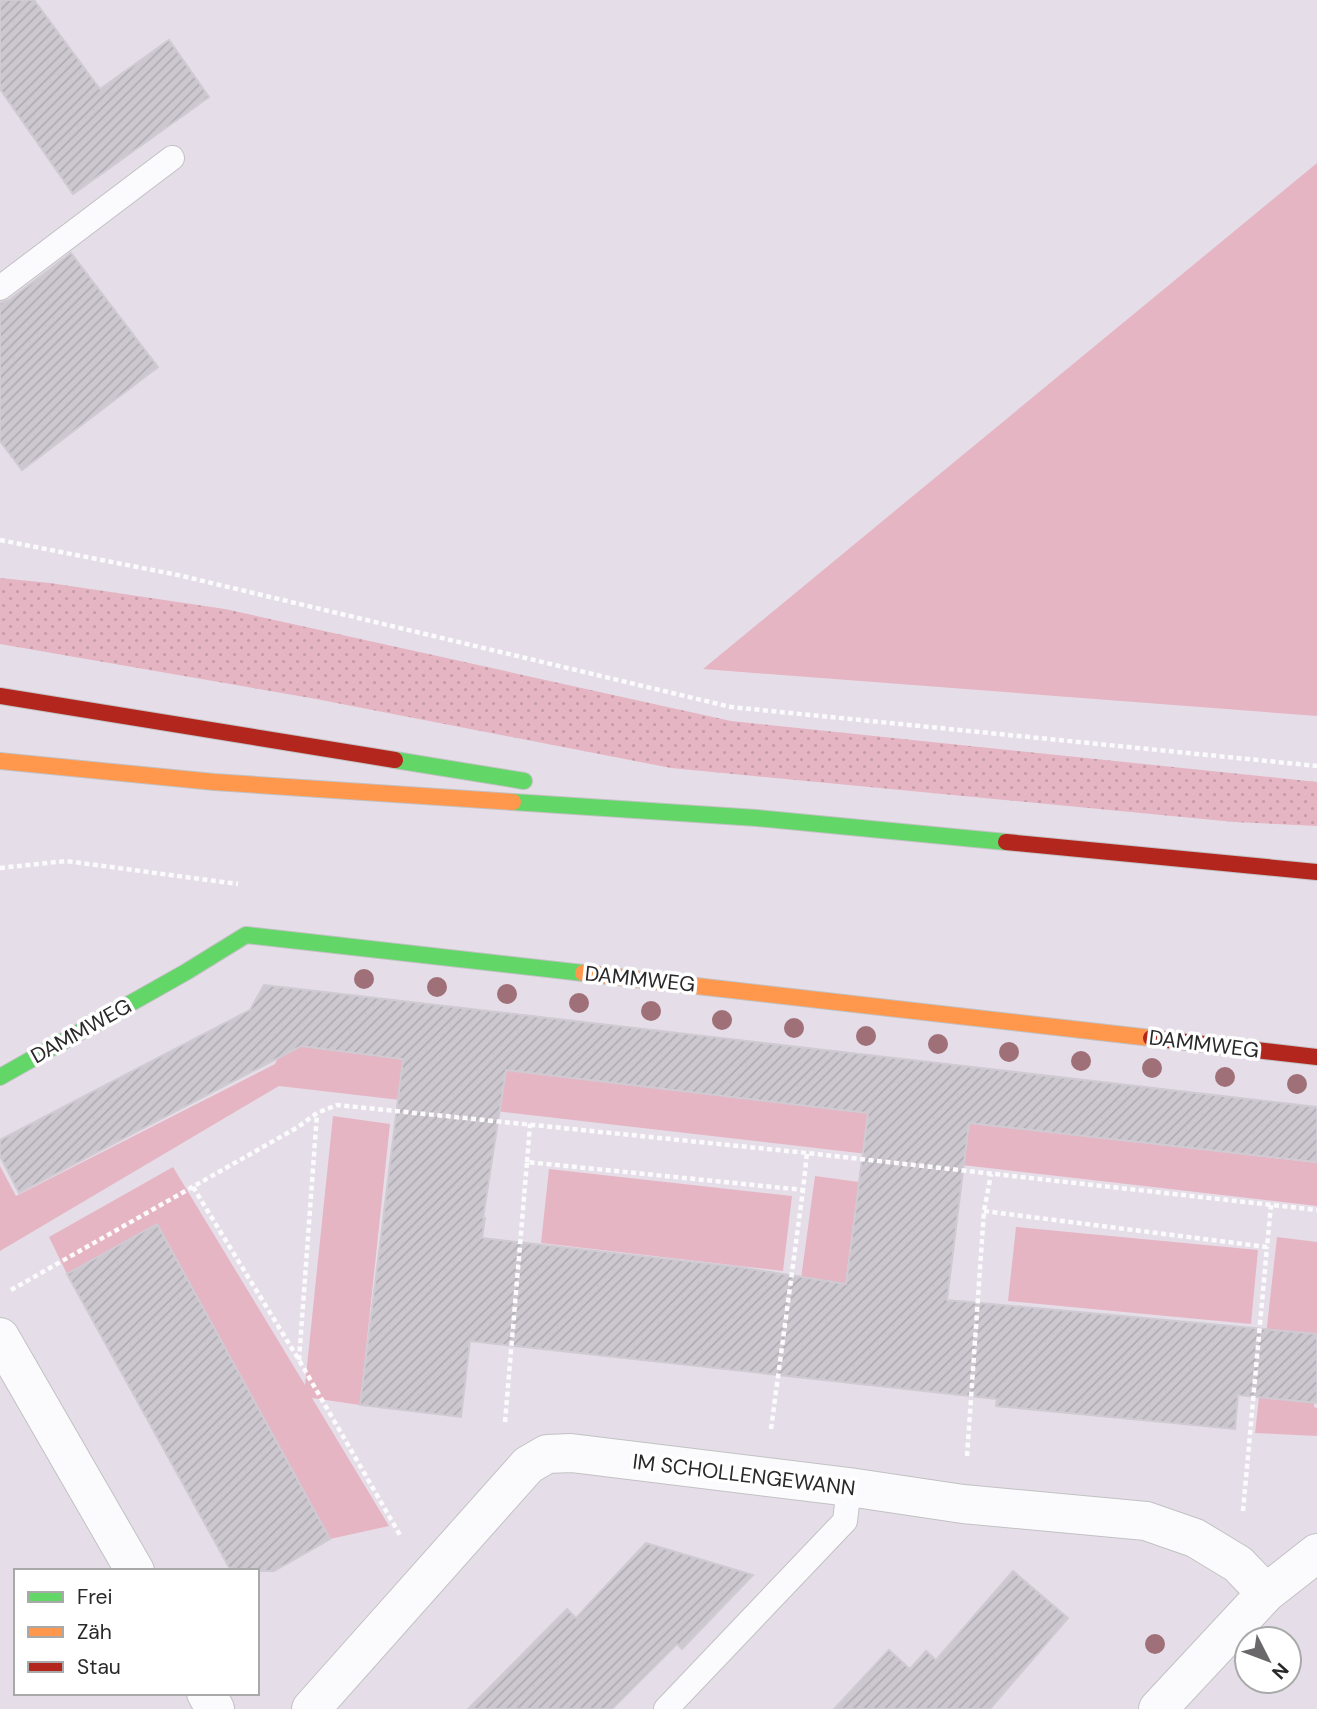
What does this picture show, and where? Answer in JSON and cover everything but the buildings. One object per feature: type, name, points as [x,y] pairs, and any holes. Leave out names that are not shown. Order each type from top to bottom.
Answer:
[{"type":"main road","points":[[0,696],[545,784]]},
{"type":"main road","points":[[0,761],[214,782],[757,818],[1317,872]]},
{"type":"main road","points":[[585,791],[757,818]]},
{"type":"main road","name":"DAMMWEG","points":[[0,1077],[246,935],[1317,1057]]},
{"type":"street","points":[[0,1337],[134,1569]]},
{"type":"street","name":"IM SCHOLLENGEWANN","points":[[311,1709],[528,1465],[547,1454],[571,1453],[849,1487],[963,1504],[1146,1521],[1195,1538],[1238,1564],[1266,1593]]},
{"type":"street","points":[[1158,1709],[1266,1593],[1317,1553]]},
{"type":"lane","points":[[0,288],[172,158]]},
{"type":"lane","points":[[666,1709],[845,1521],[849,1487]]},
{"type":"path","points":[[0,540],[178,575],[731,707],[1317,766]]},
{"type":"path","points":[[0,1297],[298,1127],[317,1113],[337,1105],[807,1153],[1317,1210]]},
{"type":"path","points":[[299,1360],[317,1113]]},
{"type":"path","points":[[528,1465],[505,1426],[530,1124]]},
{"type":"path","points":[[764,1478],[807,1153]]},
{"type":"path","points":[[527,1162],[803,1190]]},
{"type":"path","points":[[963,1504],[984,1211],[991,1174]]},
{"type":"path","points":[[193,1187],[299,1360],[396,1532],[436,1568]]},
{"type":"path","points":[[1238,1564],[1271,1205]]},
{"type":"path","points":[[984,1211],[1267,1247]]},
{"type":"shaded area","points":[[1317,163],[1317,716],[703,669]]},
{"type":"shaded area","points":[[0,578],[225,609],[731,721],[1317,782],[1317,826],[1234,822],[671,768],[316,699],[0,644]]},
{"type":"shaded area","points":[[285,1043],[1317,1163],[1317,1206],[279,1086],[0,1251],[0,1166],[16,1196],[275,1064]]},
{"type":"shaded area","points":[[333,1116],[390,1124],[360,1405],[312,1398],[389,1526],[330,1539],[157,1225],[67,1274],[49,1237],[173,1167],[305,1385]]},
{"type":"shaded area","points":[[549,1169],[792,1196],[783,1271],[541,1243]]},
{"type":"shaded area","points":[[815,1176],[859,1182],[832,1381],[788,1374]]},
{"type":"shaded area","points":[[1016,1227],[1258,1250],[1251,1324],[1008,1301]]},
{"type":"shaded area","points":[[1277,1237],[1317,1242],[1317,1376],[1314,1407],[1317,1408],[1317,1436],[1255,1433]]},
{"type":"traffic: fast","points":[[395,760],[524,781]]},
{"type":"traffic: fast","points":[[513,802],[757,818],[1006,842]]},
{"type":"traffic: fast","points":[[0,1077],[246,935],[583,973]]},
{"type":"traffic: slow","points":[[0,761],[214,782],[513,802]]},
{"type":"traffic: slow","points":[[583,973],[1151,1038]]},
{"type":"traffic: jam","points":[[0,696],[395,760]]},
{"type":"traffic: jam","points":[[1006,842],[1317,872]]},
{"type":"traffic: jam","points":[[1151,1038],[1317,1057]]}]
